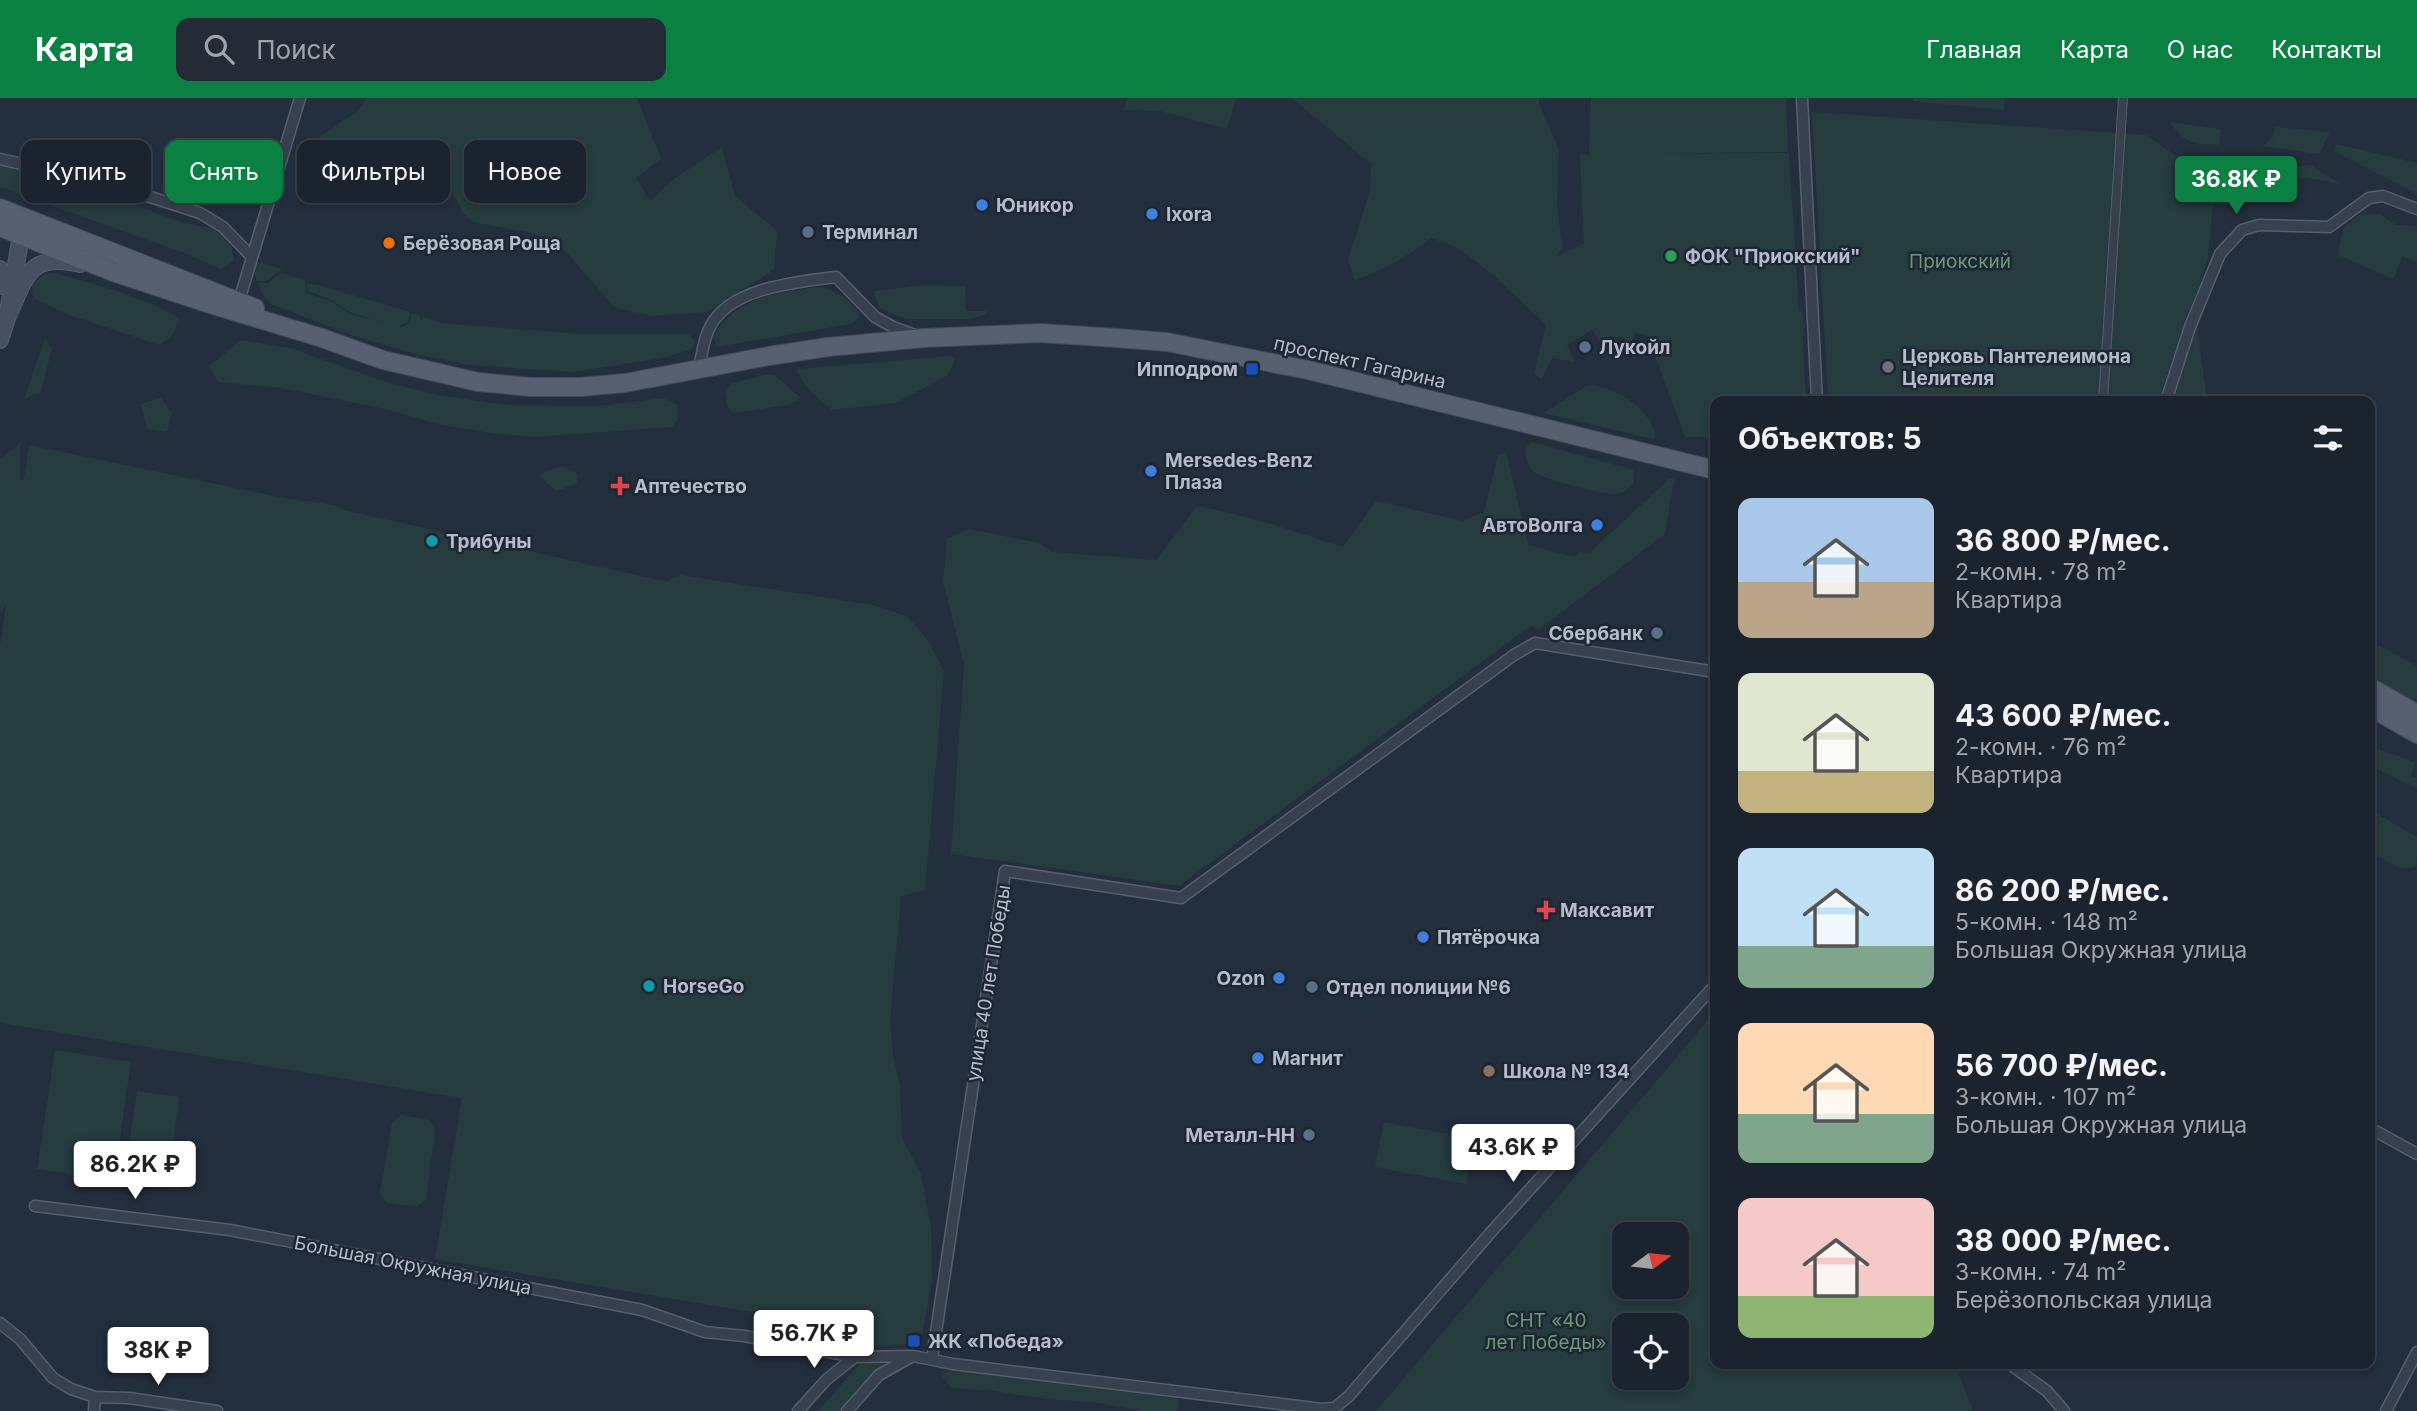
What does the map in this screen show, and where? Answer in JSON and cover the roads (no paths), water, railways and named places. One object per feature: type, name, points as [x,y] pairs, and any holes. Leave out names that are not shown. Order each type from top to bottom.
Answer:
[{"type":"main road","points":[[0,208],[24,226],[113,272]]},
{"type":"main road","points":[[0,340],[7,318],[24,226]]},
{"type":"main road","points":[[0,227],[24,226],[239,300],[322,338]]},
{"type":"main road","points":[[7,318],[28,274],[45,262],[60,260],[113,272],[322,338]]},
{"type":"main road","points":[[0,270],[0,286]]},
{"type":"main road","name":"проспект Гагарина","points":[[322,338],[383,360],[438,374],[478,382],[530,387],[581,387],[625,383],[828,347],[924,338],[1055,334],[1167,342],[1362,383],[1710,469]]},
{"type":"main road","points":[[2375,690],[2417,714]]},
{"type":"main road","points":[[2375,710],[2417,734]]},
{"type":"street","points":[[239,300],[300,98]]},
{"type":"street","points":[[1802,98],[1817,396]]},
{"type":"street","points":[[2103,396],[2123,98]]},
{"type":"street","points":[[0,159],[110,184],[200,213],[223,227],[252,257]]},
{"type":"street","points":[[2168,396],[2190,327],[2220,254],[2242,230],[2259,225],[2329,227],[2369,198],[2383,196],[2417,209]]},
{"type":"street","points":[[699,369],[704,341],[719,314],[748,296],[786,284],[836,277],[875,317],[893,327],[924,338]]},
{"type":"street","name":"улица 40 лет Победы","points":[[932,1359],[1005,871],[1181,898],[1514,655],[1535,643],[1710,671]]},
{"type":"street","points":[[932,1359],[953,1364],[1332,1409],[1349,1396],[1492,1231],[1710,991]]},
{"type":"street","points":[[2375,1131],[2417,1154]]},
{"type":"street","name":"Большая Окружная улица","points":[[36,1206],[230,1230],[642,1310],[705,1332],[787,1343],[855,1357],[913,1356],[932,1359]]},
{"type":"street","points":[[0,1323],[20,1339],[53,1378],[71,1389],[96,1397],[129,1398],[217,1411]]},
{"type":"street","points":[[2386,1411],[2417,1352]]},
{"type":"street","points":[[847,1411],[879,1375],[913,1356]]},
{"type":"street","points":[[799,1410],[827,1379],[855,1357]]},
{"type":"street","points":[[2016,1369],[2047,1391],[2064,1411]]},
{"type":"street","points":[[94,1411],[96,1397]]},
{"type":"place","name":"Юникор","points":[[982,205]]},
{"type":"place","name":"Ixora","points":[[1152,214]]},
{"type":"place","name":"Терминал","points":[[808,232]]},
{"type":"place","name":"Берёзовая Роща","points":[[389,243]]},
{"type":"place","name":"ФОК \"Приокский\"","points":[[1671,256]]},
{"type":"place","name":"Лукойл","points":[[1585,347]]},
{"type":"place","name":"Церковь Пантелеимона Целителя","points":[[1888,367]]},
{"type":"place","name":"Ипподром","points":[[1252,369]]},
{"type":"place","name":"Mersedes-Benz Плаза","points":[[1151,471]]},
{"type":"place","name":"Аптечество","points":[[620,486]]},
{"type":"place","name":"АвтоВолга","points":[[1597,525]]},
{"type":"place","name":"Трибуны","points":[[432,541]]},
{"type":"place","name":"Сбербанк","points":[[1657,633]]},
{"type":"place","name":"Максавит","points":[[1546,910]]},
{"type":"place","name":"Пятёрочка","points":[[1423,937]]},
{"type":"place","name":"Ozon","points":[[1279,978]]},
{"type":"place","name":"HorseGo","points":[[649,986]]},
{"type":"place","name":"Отдел полиции №6","points":[[1312,987]]},
{"type":"place","name":"Магнит","points":[[1258,1058]]},
{"type":"place","name":"Школа № 134","points":[[1489,1071]]},
{"type":"place","name":"Металл-НН","points":[[1309,1135]]},
{"type":"place","name":"ЖК «Победа»","points":[[914,1341]]},
{"type":"park label","name":"Приокский","points":[[1960,261]]},
{"type":"park label","name":"СНТ «40 лет Победы»","points":[[1546,1331]]}]
